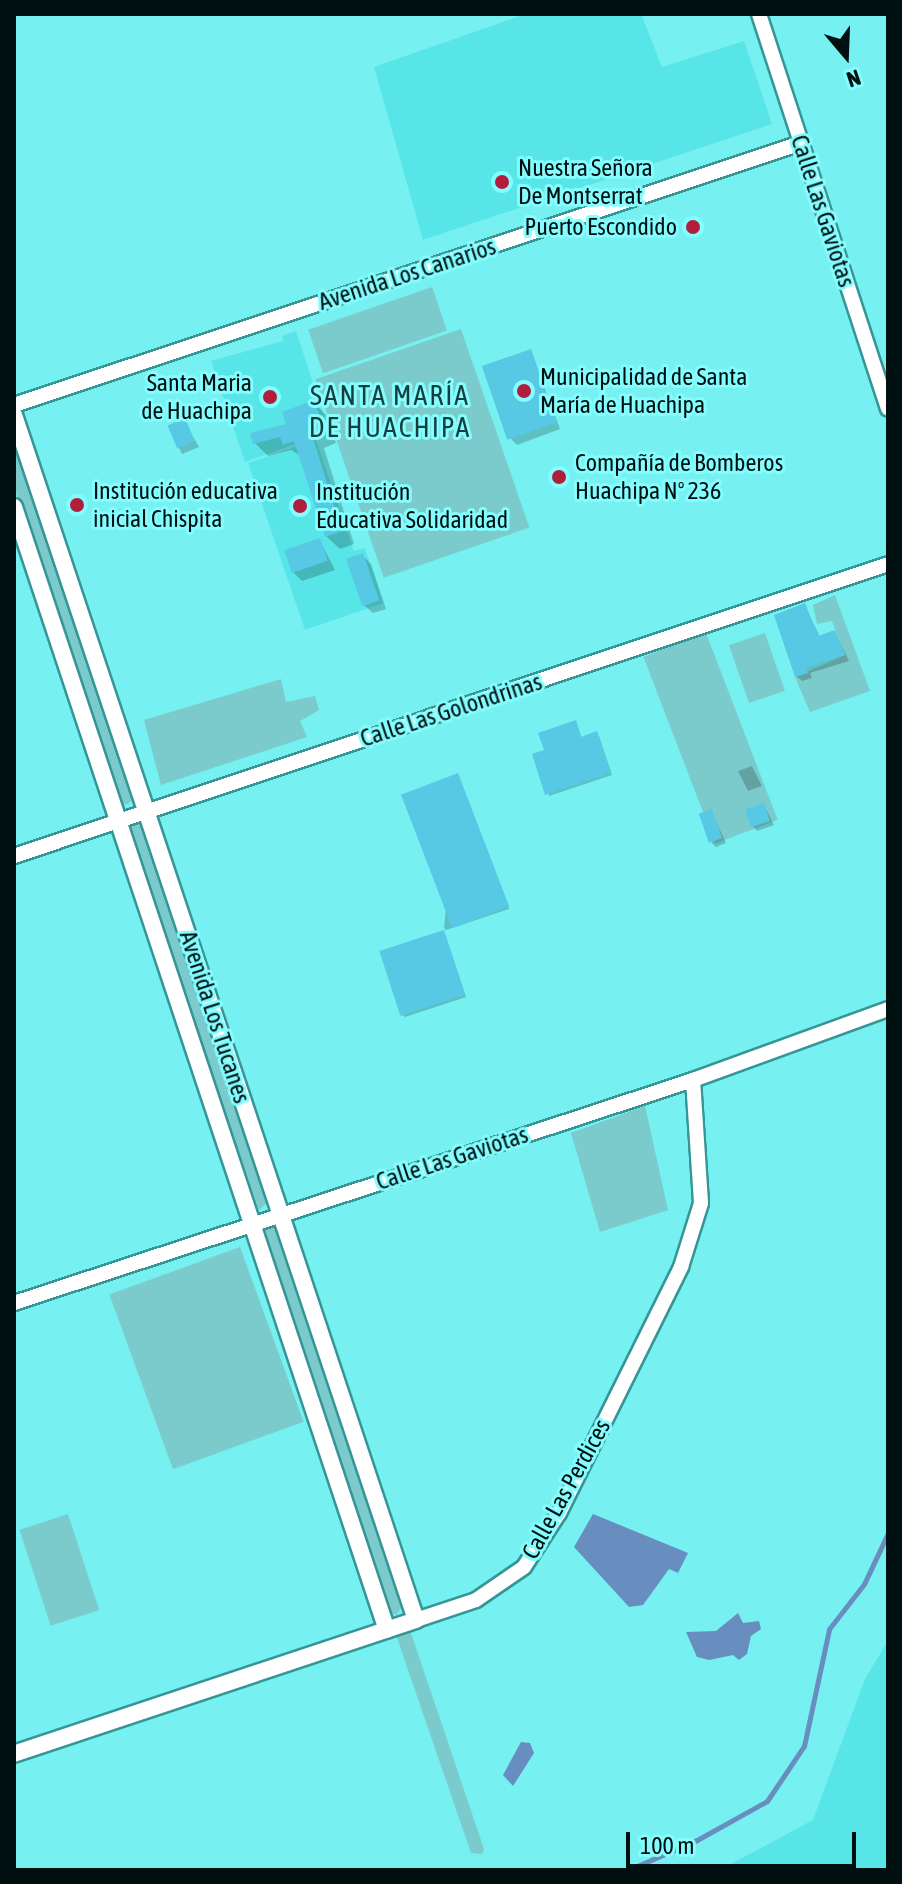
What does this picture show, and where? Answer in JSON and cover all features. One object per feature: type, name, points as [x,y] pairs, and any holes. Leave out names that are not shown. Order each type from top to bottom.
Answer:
[{"type":"street","name":"Calle Las Gaviotas","points":[[759,14],[888,408]]},
{"type":"street","name":"Avenida Los Canarios","points":[[14,405],[801,143]]},
{"type":"street","name":"Avenida Los Tucanes","points":[[14,415],[416,1620]]},
{"type":"street","name":"Avenida Los Tucanes","points":[[14,507],[387,1630]]},
{"type":"street","name":"Calle Las Golondrinas","points":[[14,856],[888,564]]},
{"type":"street","name":"Calle Las Gaviotas","points":[[14,1303],[693,1080],[888,1009]]},
{"type":"street","name":"Calle Las Perdices","points":[[14,1754],[476,1600],[524,1567],[559,1513],[681,1267],[701,1203],[693,1080]]},
{"type":"shaded area","name":"Nuestra Señora De Montserrat","points":[[526,14],[641,14],[662,67],[744,41],[772,124],[423,240],[374,67]]},
{"type":"shaded area","points":[[432,287],[447,330],[323,373],[308,330]]},
{"type":"shaded area","points":[[461,329],[529,528],[384,578],[315,379]]},
{"type":"shaded area","name":"Santa Maria de Huachipa","points":[[296,331],[329,432],[245,462],[211,361],[283,341],[282,336]]},
{"type":"shaded area","name":"Institución Educativa Solidaridad","points":[[316,440],[354,551],[365,548],[383,603],[305,630],[248,463]]},
{"type":"shaded area","points":[[14,443],[134,798],[128,804],[120,805],[14,487]]},
{"type":"shaded area","points":[[835,595],[870,691],[810,712],[795,677],[845,655],[832,621],[817,624],[813,605]]},
{"type":"shaded area","points":[[706,633],[778,820],[715,844],[643,657]]},
{"type":"shaded area","points":[[765,633],[785,691],[749,703],[729,645]]},
{"type":"shaded area","points":[[281,679],[286,702],[315,696],[319,710],[300,721],[307,737],[161,785],[144,720]]},
{"type":"shaded area","points":[[141,821],[268,1202],[259,1210],[127,827]]},
{"type":"shaded area","points":[[645,1106],[668,1210],[600,1232],[571,1133]]},
{"type":"shaded area","points":[[274,1224],[404,1605],[396,1615],[388,1612],[262,1228]]},
{"type":"shaded area","points":[[240,1247],[304,1422],[173,1469],[109,1295]]},
{"type":"shaded area","points":[[68,1514],[99,1610],[51,1626],[19,1530]]},
{"type":"shaded area","points":[[593,1514],[688,1553],[678,1573],[669,1569],[643,1605],[629,1607],[574,1547]]},
{"type":"shaded area","points":[[738,1613],[743,1623],[759,1621],[761,1629],[751,1636],[747,1654],[739,1660],[733,1655],[709,1660],[697,1657],[686,1632],[716,1631]]},
{"type":"shaded area","points":[[409,1627],[484,1849],[482,1854],[471,1853],[396,1635]]},
{"type":"shaded area","points":[[888,1641],[888,1870],[720,1870],[813,1820],[865,1679]]},
{"type":"shaded area","points":[[521,1742],[530,1743],[534,1753],[513,1786],[503,1775]]},
{"type":"building","points":[[531,349],[556,423],[507,440],[482,366]]},
{"type":"building","points":[[314,400],[325,430],[312,435],[342,531],[325,537],[294,441],[283,445],[280,437],[253,444],[250,433],[286,424],[282,412]]},
{"type":"building","points":[[185,418],[195,441],[177,448],[168,425]]},
{"type":"building","points":[[320,538],[328,561],[292,573],[284,550]]},
{"type":"building","points":[[363,553],[379,600],[362,606],[346,559]]},
{"type":"building","points":[[805,603],[818,636],[835,630],[845,655],[806,668],[808,673],[795,677],[774,615]]},
{"type":"building","points":[[576,720],[581,737],[597,731],[611,773],[545,795],[532,754],[544,750],[538,733]]},
{"type":"building","points":[[458,773],[509,907],[452,928],[401,795]]},
{"type":"building","points":[[764,803],[770,821],[751,827],[745,809]]},
{"type":"building","points":[[712,809],[722,838],[709,843],[699,814]]},
{"type":"building","points":[[444,930],[465,995],[400,1016],[379,951]]},
{"type":"waterway","points":[[628,1870],[697,1840],[767,1801],[804,1746],[829,1629],[864,1584],[888,1533]]},
{"type":"place","name":"Nuestra Señora De Montserrat","points":[[502,182]]},
{"type":"place","name":"Puerto Escondido","points":[[693,227]]},
{"type":"place","name":"Municipalidad de Santa María de Huachipa","points":[[524,391]]},
{"type":"place","name":"Santa Maria de Huachipa","points":[[270,397]]},
{"type":"place","name":"Compañía de Bomberos Huachipa Nº 236","points":[[559,477]]},
{"type":"place","name":"Institución educativa inicial Chispita","points":[[77,505]]},
{"type":"place","name":"Institución Educativa Solidaridad","points":[[300,506]]},
{"type":"district","name":"SANTA MARÍA DE HUACHIPA","points":[[390,411]]}]
